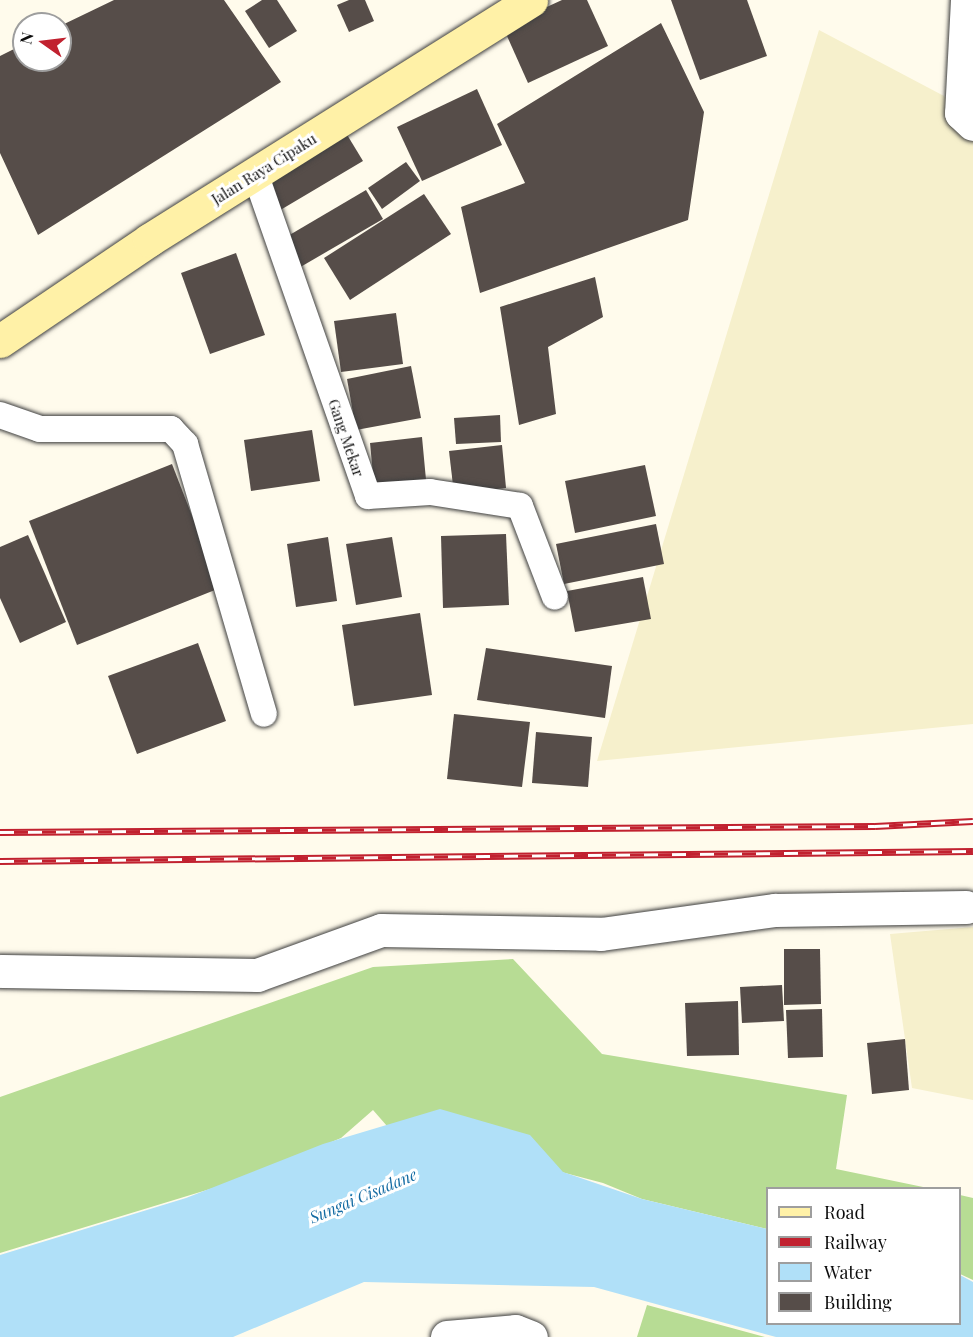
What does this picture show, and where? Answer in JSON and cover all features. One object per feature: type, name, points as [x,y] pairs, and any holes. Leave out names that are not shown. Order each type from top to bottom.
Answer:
[{"type":"street","name":"Jalan Raya Cipaku","points":[[0,341],[531,0]]},
{"type":"street","points":[[967,0],[961,113],[973,124]]},
{"type":"street","points":[[0,971],[257,975],[381,930],[601,934],[775,910],[966,907]]},
{"type":"street","points":[[447,1337],[515,1331],[531,1337]]},
{"type":"lane","name":"Gang Mekar","points":[[256,176],[368,496],[430,492],[520,506],[555,597]]},
{"type":"lane","points":[[0,415],[40,429],[171,429],[185,444],[264,714]]},
{"type":"shaded area","points":[[819,30],[944,96],[973,118],[973,724],[597,761]]},
{"type":"shaded area","points":[[973,927],[973,1100],[912,1088],[890,934]]},
{"type":"green space","points":[[513,959],[602,1054],[847,1095],[836,1169],[923,1187],[766,1187],[766,1229],[642,1199],[603,1183],[387,1126],[373,1110],[341,1138],[243,1179],[0,1253],[0,1097],[373,967]]},
{"type":"green space","points":[[961,1195],[973,1198],[973,1280],[961,1274]]},
{"type":"green space","points":[[647,1305],[765,1337],[637,1337]]},
{"type":"water","name":"Sungai Cisadane","points":[[440,1109],[530,1135],[563,1172],[642,1199],[766,1229],[766,1325],[961,1325],[961,1276],[973,1282],[973,1337],[776,1337],[594,1287],[364,1282],[233,1337],[0,1337],[0,1255],[186,1198],[323,1144]]},
{"type":"building","points":[[114,0],[224,0],[281,82],[38,235],[0,153],[0,56],[12,50],[12,72],[72,72],[72,20]]},
{"type":"building","points":[[262,0],[277,0],[297,31],[269,48],[245,11]]},
{"type":"building","points":[[349,0],[365,0],[374,21],[349,32],[337,5]]},
{"type":"building","points":[[562,0],[587,0],[608,46],[528,83],[503,27]]},
{"type":"building","points":[[671,0],[747,0],[767,56],[700,80]]},
{"type":"building","points":[[661,23],[704,112],[688,220],[480,293],[461,207],[525,183],[497,124]]},
{"type":"building","points":[[477,89],[502,145],[422,181],[397,127]]},
{"type":"building","points":[[346,133],[363,161],[277,212],[261,183]]},
{"type":"building","points":[[406,162],[420,181],[382,209],[368,188]]},
{"type":"building","points":[[366,190],[383,219],[297,269],[281,240]]},
{"type":"building","points":[[424,194],[451,234],[350,300],[324,258]]},
{"type":"building","points":[[236,253],[265,335],[210,354],[181,273]]},
{"type":"building","points":[[595,277],[603,317],[548,347],[556,414],[519,425],[500,307]]},
{"type":"building","points":[[396,313],[403,364],[341,372],[334,321]]},
{"type":"building","points":[[411,366],[421,418],[356,430],[347,379]]},
{"type":"building","points":[[500,415],[501,442],[456,444],[454,418]]},
{"type":"building","points":[[312,430],[320,481],[251,491],[244,440]]},
{"type":"building","points":[[422,437],[426,480],[374,485],[370,443]]},
{"type":"building","points":[[502,445],[506,488],[454,494],[449,451]]},
{"type":"building","points":[[172,464],[220,588],[77,645],[29,521]]},
{"type":"building","points":[[645,465],[656,516],[575,533],[565,481]]},
{"type":"building","points":[[656,524],[664,564],[564,584],[556,544]]},
{"type":"building","points":[[506,534],[509,605],[443,608],[441,536]]},
{"type":"building","points":[[28,535],[66,622],[20,643],[0,598],[0,547]]},
{"type":"building","points":[[328,537],[337,601],[296,607],[287,544]]},
{"type":"building","points":[[392,537],[402,597],[356,605],[346,544]]},
{"type":"building","points":[[643,577],[651,619],[575,632],[567,591]]},
{"type":"building","points":[[420,613],[432,695],[354,706],[342,625]]},
{"type":"building","points":[[198,643],[226,721],[137,754],[108,676]]},
{"type":"building","points":[[486,648],[612,666],[605,718],[477,700]]},
{"type":"building","points":[[454,714],[530,722],[522,787],[447,779]]},
{"type":"building","points":[[536,732],[592,737],[588,787],[532,783]]},
{"type":"building","points":[[784,949],[820,949],[821,1004],[784,1005]]},
{"type":"building","points":[[782,985],[784,1021],[742,1023],[740,987]]},
{"type":"building","points":[[738,1001],[739,1055],[687,1056],[685,1003]]},
{"type":"building","points":[[822,1009],[823,1057],[788,1058],[786,1010]]},
{"type":"building","points":[[905,1039],[909,1090],[872,1094],[867,1043]]},
{"type":"railway","points":[[0,832],[875,826],[973,821]]},
{"type":"railway","points":[[0,861],[973,851]]}]
